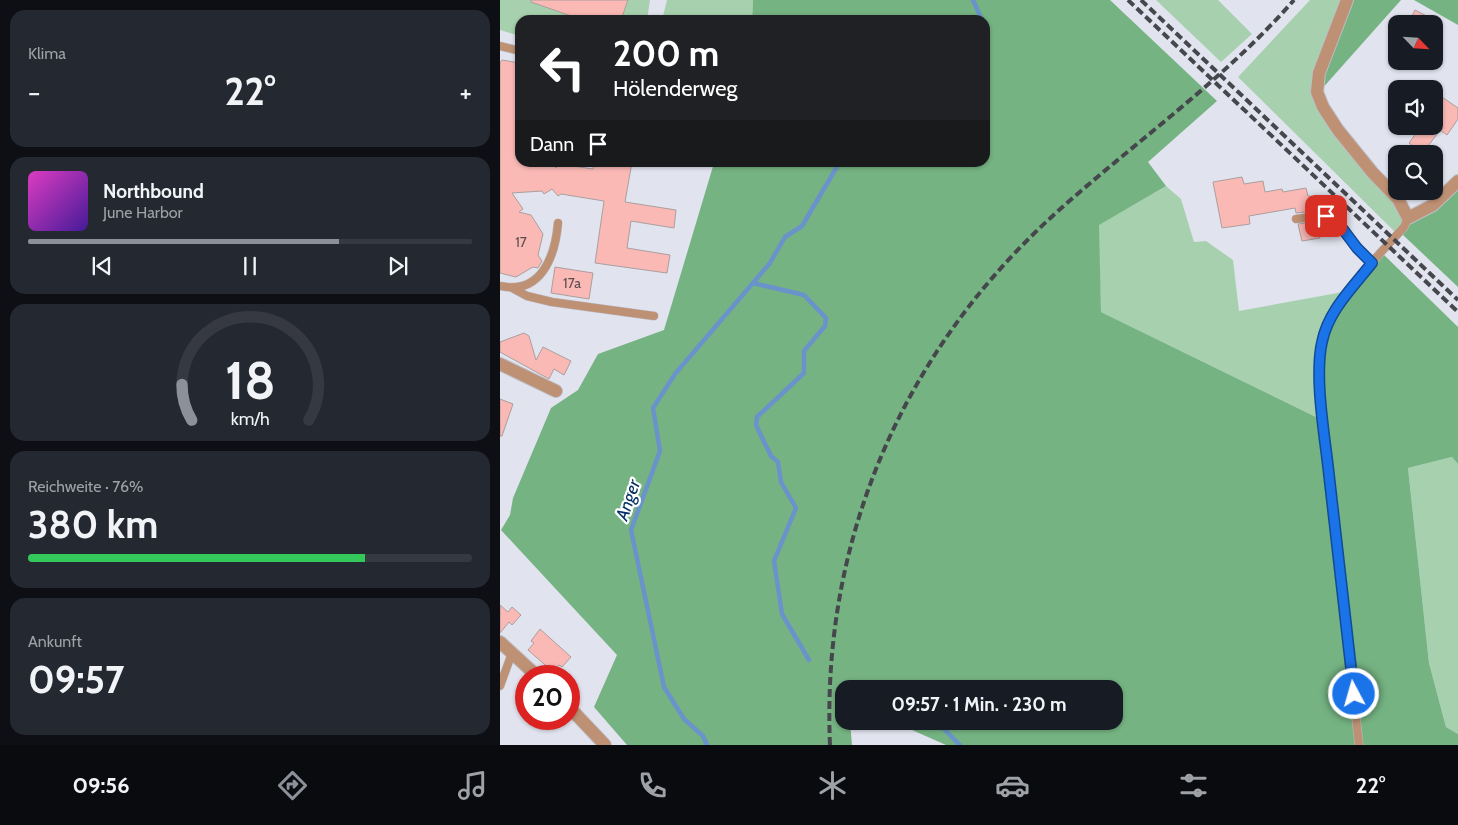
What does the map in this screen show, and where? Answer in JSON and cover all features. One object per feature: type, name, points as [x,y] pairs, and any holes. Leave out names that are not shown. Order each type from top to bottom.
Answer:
[{"type":"street","points":[[1347,0],[1319,73],[1317,92],[1323,107],[1338,130],[1372,172],[1398,199],[1408,218],[1433,206],[1458,181]]},
{"type":"street","points":[[500,364],[556,391]]},
{"type":"street","points":[[500,642],[525,665]]},
{"type":"street","points":[[580,718],[606,745]]},
{"type":"lane","points":[[500,46],[515,49]]},
{"type":"lane","points":[[1296,219],[1326,216],[1342,228],[1357,248],[1372,263]]},
{"type":"lane","points":[[1359,745],[1324,430],[1319,364],[1328,320],[1346,294],[1404,227],[1408,218]]},
{"type":"lane","points":[[514,289],[527,286],[540,276],[549,261],[558,223]]},
{"type":"lane","points":[[500,286],[514,289],[526,296],[552,302],[654,316]]},
{"type":"lane","points":[[500,686],[512,653]]},
{"type":"green space","points":[[500,0],[650,0],[648,15],[515,15],[515,34],[500,30]]},
{"type":"green space","points":[[667,0],[753,0],[752,15],[663,15]]},
{"type":"green space","points":[[753,0],[1110,0],[1217,101],[1148,162],[1166,186],[1099,225],[1101,312],[1320,419],[1321,370],[1327,334],[1341,304],[1383,254],[1458,327],[1458,464],[1452,457],[1408,468],[1429,663],[1446,727],[1458,734],[1458,745],[946,745],[912,730],[1123,730],[1123,680],[835,680],[835,730],[851,730],[852,745],[627,745],[594,707],[617,655],[501,530],[510,515],[513,498],[551,408],[578,390],[598,354],[664,330],[713,167],[990,167],[990,15],[752,15]]},
{"type":"green space","points":[[1156,0],[1218,0],[1252,34],[1221,62]]},
{"type":"green space","points":[[1310,0],[1344,0],[1315,92],[1388,193],[1388,200],[1393,200],[1406,218],[1397,234],[1238,77]]},
{"type":"green space","points":[[1351,0],[1401,0],[1320,91],[1321,73]]},
{"type":"green space","points":[[1414,0],[1458,0],[1458,25]]},
{"type":"green space","points":[[1458,185],[1458,287],[1402,234],[1410,219],[1437,200],[1443,200],[1443,196]]},
{"type":"green space","points":[[1166,186],[1181,199],[1194,242],[1206,241],[1233,260],[1239,311],[1343,292],[1327,320],[1320,419],[1101,312],[1098,225]]},
{"type":"green space","points":[[1452,457],[1458,464],[1458,734],[1446,727],[1429,663],[1408,468]]},
{"type":"building","points":[[531,0],[628,0],[623,15],[568,15],[531,2]]},
{"type":"building","points":[[1415,10],[1425,15],[1412,15]]},
{"type":"building","points":[[502,60],[515,62],[515,167],[580,167],[593,169],[593,167],[631,167],[625,202],[676,210],[674,228],[631,221],[627,248],[670,255],[667,273],[595,263],[604,201],[561,194],[558,196],[552,189],[544,194],[542,191],[512,193],[523,209],[519,212],[531,215],[543,234],[538,255],[542,261],[538,268],[533,267],[516,277],[500,273],[500,63]]},
{"type":"building","points":[[1443,98],[1458,108],[1458,119],[1447,135],[1443,132]]},
{"type":"building","points":[[1415,135],[1436,135],[1429,145],[1412,145],[1409,143]]},
{"type":"building","points":[[1242,177],[1244,184],[1263,181],[1265,192],[1282,189],[1283,192],[1306,188],[1313,211],[1296,213],[1295,208],[1249,216],[1250,224],[1222,228],[1213,182]]},
{"type":"building","points":[[1315,222],[1320,238],[1302,241],[1298,224]]},
{"type":"building","points":[[555,267],[593,273],[589,299],[551,293]]},
{"type":"building","points":[[524,333],[529,336],[536,360],[543,347],[571,361],[564,375],[554,369],[549,379],[500,352],[500,342]]},
{"type":"building","points":[[500,399],[513,404],[502,436],[500,436]]},
{"type":"building","points":[[500,605],[508,612],[512,607],[521,615],[512,625],[509,622],[500,633]]},
{"type":"building","points":[[540,629],[571,657],[564,665],[545,665],[528,650],[534,643],[531,641]]},
{"type":"waterway","name":"Anger","points":[[973,0],[980,15]]},
{"type":"waterway","name":"Anger","points":[[707,745],[703,736],[684,719],[664,687],[631,530],[660,451],[653,408],[675,374],[770,263],[785,237],[802,226],[837,167]]},
{"type":"waterway","name":"Anger","points":[[753,283],[804,295],[826,318],[825,326],[804,351],[804,373],[757,417],[756,425],[771,456],[778,462],[781,482],[796,508],[774,561],[782,614],[809,660]]},
{"type":"waterway","name":"Anger","points":[[945,730],[960,745]]},
{"type":"railway","points":[[1128,0],[1458,312]]},
{"type":"railway","points":[[1141,0],[1458,300]]},
{"type":"railway","points":[[830,745],[831,669],[840,594],[858,522],[883,453],[916,387],[956,324],[1003,266],[1057,212],[1239,57],[1294,0]]},
{"type":"route","points":[[1326,216],[1342,228],[1357,248],[1372,263],[1346,294],[1328,320],[1319,364],[1323,420],[1354,694]]}]
